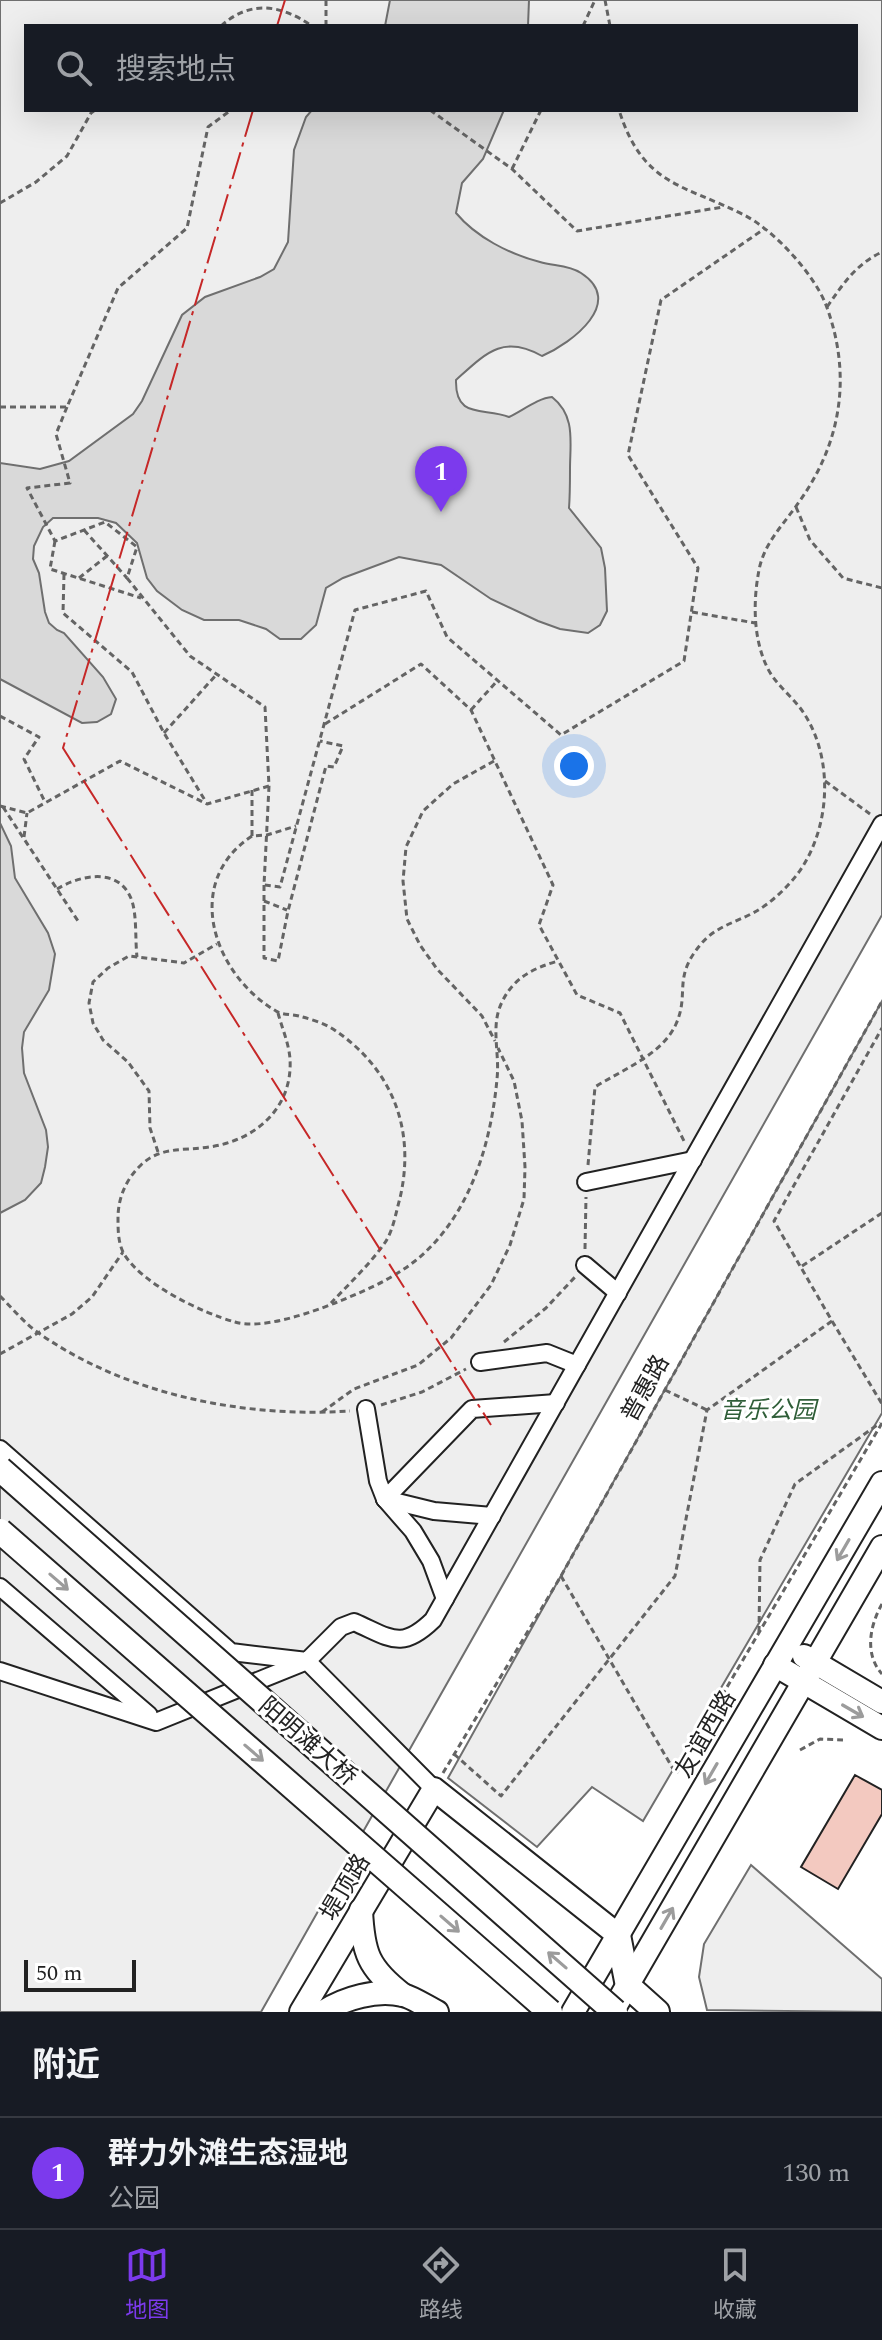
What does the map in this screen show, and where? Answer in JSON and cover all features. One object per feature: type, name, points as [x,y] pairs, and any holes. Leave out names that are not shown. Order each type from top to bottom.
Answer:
[{"type":"highway","name":"阳明滩大桥","points":[[0,1469],[614,2012]]},
{"type":"highway","name":"阳明滩大桥","points":[[0,1531],[550,2012]]},
{"type":"highway","points":[[618,1935],[628,1986],[657,2012]]},
{"type":"main road","name":"友谊西路","points":[[573,2012],[882,1483]]},
{"type":"main road","points":[[614,2012],[882,1547]]},
{"type":"main road","points":[[781,1656],[809,1672],[882,1702]]},
{"type":"main road","points":[[809,1672],[882,1728]]},
{"type":"main road","points":[[434,1789],[618,1935]]},
{"type":"main road","name":"堤顶路","points":[[301,2012],[434,1789]]},
{"type":"main road","points":[[361,1910],[367,1955],[383,1980],[403,1995],[437,2012]]},
{"type":"main road","points":[[323,2012],[337,2003],[354,1998],[403,1995]]},
{"type":"lane","points":[[0,1671],[156,1722],[307,1661],[341,1627],[354,1622],[397,1640],[417,1635],[433,1620],[693,1160],[876,819]]},
{"type":"lane","points":[[586,1182],[693,1160]]},
{"type":"lane","points":[[585,1265],[618,1293]]},
{"type":"lane","points":[[480,1362],[547,1353],[577,1365]]},
{"type":"lane","points":[[385,1499],[472,1409],[556,1403]]},
{"type":"lane","points":[[366,1409],[378,1481],[385,1499],[413,1531],[431,1561],[445,1599]]},
{"type":"lane","points":[[0,1449],[231,1652],[307,1661],[434,1789]]},
{"type":"lane","points":[[385,1499],[434,1511],[492,1516]]},
{"type":"lane","points":[[0,1587],[156,1722]]},
{"type":"path","points":[[326,0],[326,24]]},
{"type":"path","points":[[584,24],[595,0]]},
{"type":"path","points":[[605,0],[610,24]]},
{"type":"path","points":[[222,24],[244,5],[256,1]]},
{"type":"path","points":[[278,3],[309,24]]},
{"type":"path","points":[[0,203],[36,182],[67,156],[92,112]]},
{"type":"path","points":[[144,599],[50,569],[55,541],[27,488],[70,483],[56,434],[67,407],[118,288],[187,228],[208,127],[228,112]]},
{"type":"path","points":[[433,112],[512,169],[577,231],[723,207]]},
{"type":"path","points":[[512,169],[540,112]]},
{"type":"path","points":[[0,1296],[38,1333],[82,1359],[130,1380],[196,1400],[305,1414],[366,1409],[422,1392],[480,1362],[546,1308],[585,1265],[586,1182],[595,1087],[659,1047],[677,1023],[684,971],[698,947],[716,930],[763,907],[798,873],[807,859],[819,826],[825,781],[820,752],[805,715],[775,682],[755,623],[760,561],[776,532],[796,507],[828,448],[841,401],[842,374],[827,307],[817,286],[798,261],[764,229],[746,215],[673,184],[652,169],[630,141],[620,112]]},
{"type":"path","points":[[264,885],[280,887],[355,610],[426,591],[447,637],[561,735],[684,661],[698,568],[628,455],[661,300],[764,229]]},
{"type":"path","points":[[827,307],[855,269],[882,252]]},
{"type":"path","points":[[0,407],[67,407]]},
{"type":"path","points":[[796,507],[810,540],[843,578],[882,588]]},
{"type":"path","points":[[55,541],[105,522],[137,547],[127,578]]},
{"type":"path","points":[[84,530],[190,656],[265,707],[269,786],[264,958],[278,961],[326,766],[334,767],[343,746],[320,741]]},
{"type":"path","points":[[79,578],[107,556]]},
{"type":"path","points":[[64,574],[63,613],[132,672],[207,804]]},
{"type":"path","points":[[691,611],[755,623]]},
{"type":"path","points":[[325,724],[421,664],[471,710],[553,885],[539,925],[577,995],[620,1013],[693,1160]]},
{"type":"path","points":[[164,733],[216,675]]},
{"type":"path","points":[[471,710],[497,681]]},
{"type":"path","points":[[0,716],[39,737],[24,759],[45,802]]},
{"type":"path","points":[[1,806],[27,813],[120,761],[207,804],[269,786]]},
{"type":"path","points":[[320,1413],[354,1389],[418,1365],[451,1338],[491,1285],[510,1245],[524,1199],[522,1121],[514,1081],[482,1016],[437,969],[420,945],[407,919],[403,881],[406,847],[423,811],[453,784],[494,761]]},
{"type":"path","points":[[825,781],[876,819]]},
{"type":"path","points":[[252,790],[252,836]]},
{"type":"path","points":[[1,806],[78,921]]},
{"type":"path","points":[[24,837],[27,813]]},
{"type":"path","points":[[296,826],[252,836],[221,864],[213,890],[217,944],[245,987],[278,1013],[298,1015],[330,1026],[381,1074],[396,1105],[406,1155],[403,1182],[386,1242],[328,1305]]},
{"type":"path","points":[[57,889],[73,879],[97,875],[118,884],[130,896],[137,957]]},
{"type":"path","points":[[264,901],[288,911]]},
{"type":"path","points":[[158,1152],[150,1128],[149,1091],[128,1062],[103,1040],[93,1023],[89,1003],[93,982],[108,968],[129,956],[184,963],[217,944]]},
{"type":"path","points":[[278,1013],[290,1056],[290,1068],[286,1089],[278,1107],[268,1119],[254,1133],[241,1140],[210,1147],[158,1152],[140,1165],[124,1188],[118,1204],[118,1234],[123,1252],[131,1263],[182,1302],[240,1324],[270,1322],[328,1305],[379,1284],[416,1260],[451,1220],[474,1181],[488,1141],[497,1077],[496,1022],[502,1002],[520,977],[558,961]]},
{"type":"path","name":"普惠路","points":[[434,1789],[561,1576],[882,1001]]},
{"type":"path","points":[[882,1028],[774,1221],[882,1404]]},
{"type":"path","points":[[801,1267],[882,1213]]},
{"type":"path","points":[[0,1354],[72,1314],[92,1297],[123,1252]]},
{"type":"path","points":[[454,1754],[501,1796],[675,1576],[707,1410],[832,1321]]},
{"type":"path","points":[[665,1390],[707,1410]]},
{"type":"path","points":[[561,1576],[676,1774],[882,1422]]},
{"type":"path","points":[[759,1636],[760,1560],[795,1484],[882,1422]]},
{"type":"path","points":[[882,1604],[871,1632],[870,1652],[882,1674]]},
{"type":"path","points":[[800,1750],[820,1739],[843,1740]]},
{"type":"green space","points":[[0,0],[882,0],[882,915],[261,2012],[0,2012]]},
{"type":"green space","name":"音乐公园","points":[[882,1001],[882,1413],[643,1821],[592,1787],[537,1847],[448,1778]]},
{"type":"green space","points":[[751,1865],[882,1979],[882,2012],[707,2010],[699,1977],[704,1944]]},
{"type":"shaded area","points":[[390,0],[529,0],[528,24],[385,24]]},
{"type":"shaded area","points":[[310,112],[503,112],[483,159],[462,183],[456,213],[473,230],[505,249],[528,259],[581,273],[593,284],[598,296],[596,309],[579,332],[542,356],[516,347],[506,347],[486,355],[456,380],[457,393],[466,407],[509,417],[547,398],[552,397],[560,404],[570,430],[569,508],[601,548],[607,611],[600,625],[588,633],[560,629],[491,599],[441,565],[399,557],[343,578],[326,588],[316,625],[301,639],[280,639],[266,629],[239,620],[204,620],[182,610],[157,591],[147,578],[137,543],[116,523],[98,518],[53,518],[43,527],[34,546],[33,559],[39,573],[45,612],[49,623],[64,633],[103,677],[116,699],[111,714],[97,722],[82,723],[0,679],[0,463],[40,469],[69,461],[133,414],[182,315],[205,297],[274,269],[288,242],[294,150]]},
{"type":"shaded area","points":[[0,823],[11,846],[15,878],[48,933],[55,954],[49,990],[24,1032],[22,1048],[24,1073],[46,1130],[48,1147],[45,1167],[41,1183],[25,1200],[0,1213]]},
{"type":"building","points":[[855,1775],[882,1790],[882,1814],[838,1889],[801,1867]]},
{"type":"power","points":[[278,24],[285,0]]},
{"type":"power","points":[[252,112],[63,748],[491,1425]]},
{"type":"place","name":"群力外滩生态湿地","points":[[441,512]]}]
